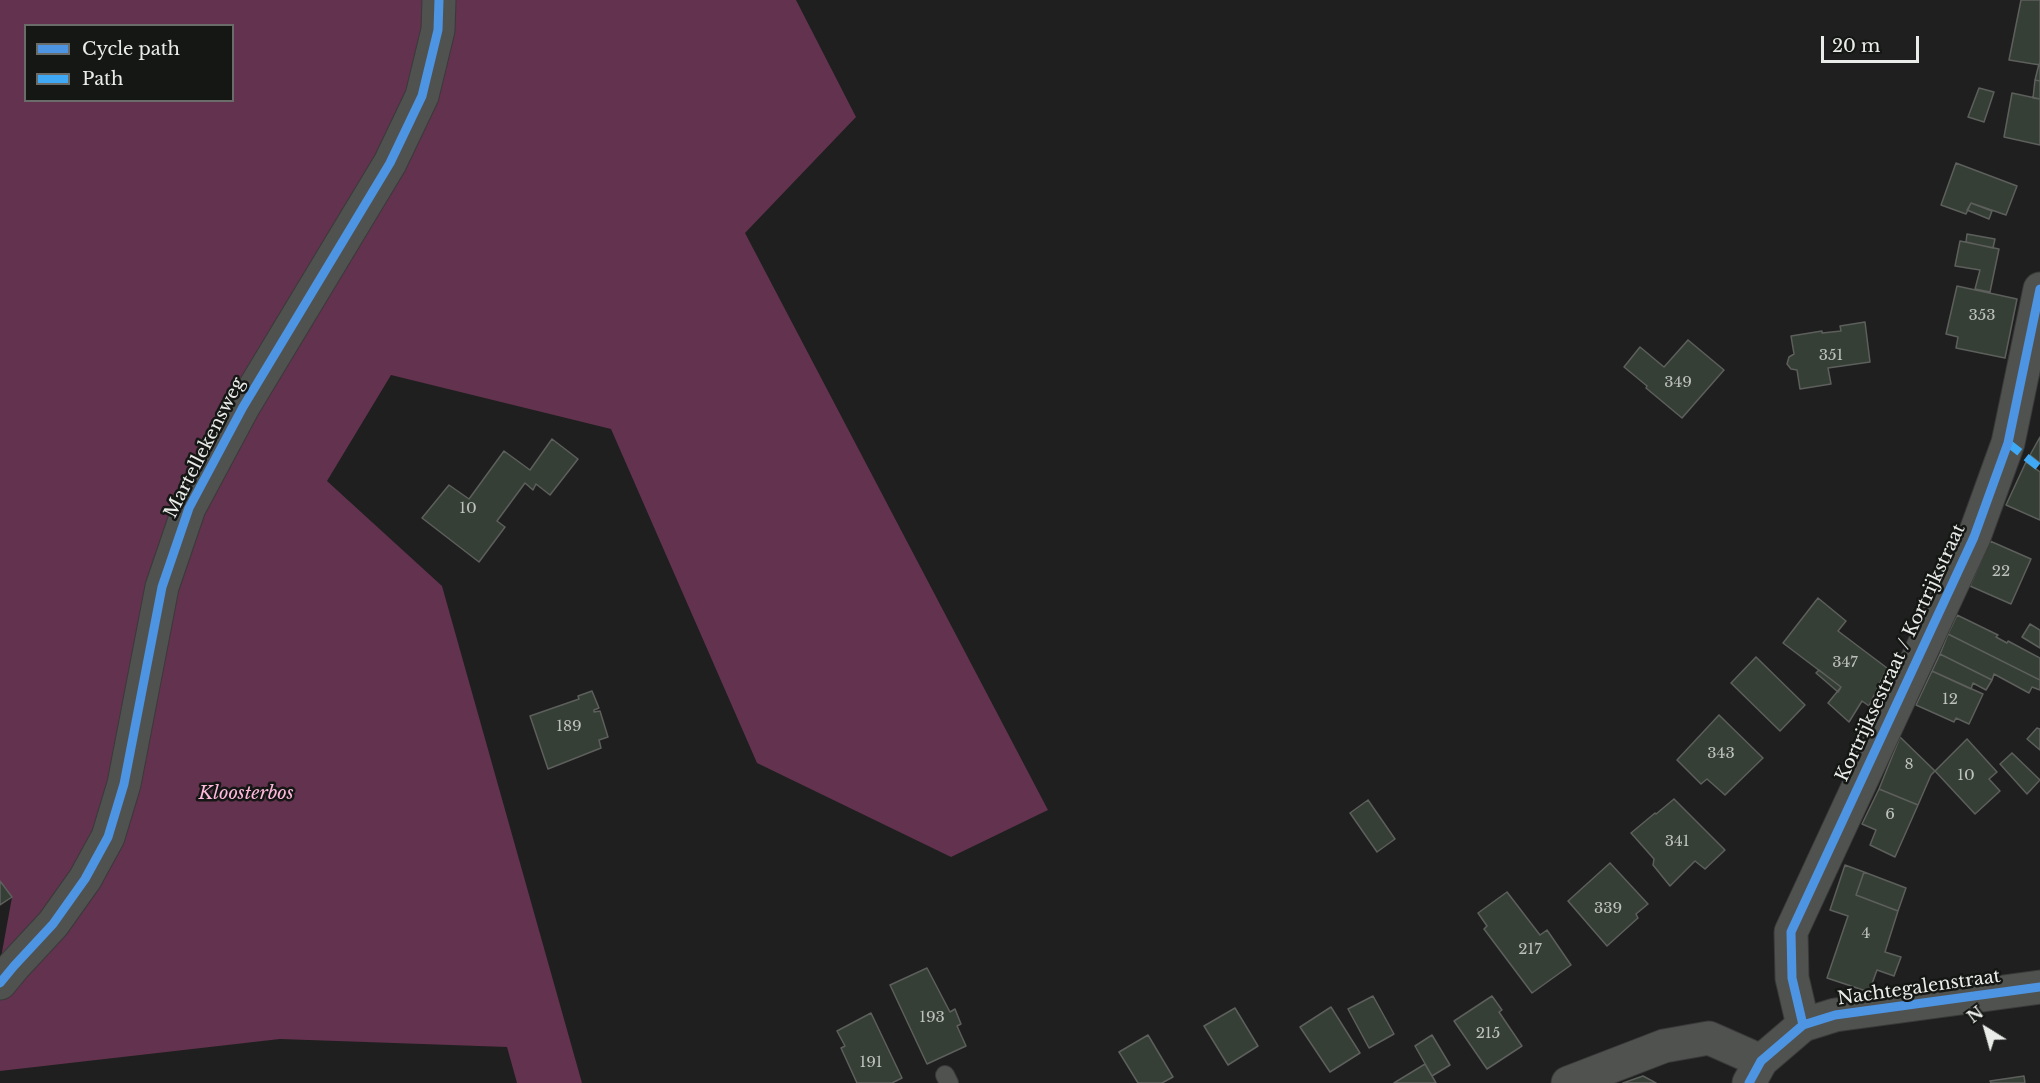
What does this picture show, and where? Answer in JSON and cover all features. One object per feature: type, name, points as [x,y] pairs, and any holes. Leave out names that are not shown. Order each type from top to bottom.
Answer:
[{"type":"street","name":"Martellekensweg","points":[[0,983],[53,924],[85,879],[108,837],[124,784],[162,587],[189,508],[243,407],[395,154],[422,96],[438,30],[439,0]]},
{"type":"street","name":"Kortrijksestraat / Kortrijkstraat","points":[[1803,1025],[1792,978],[1791,932],[1974,537],[2008,443],[2040,289]]},
{"type":"street","name":"Nachtegalenstraat","points":[[1803,1025],[1835,1016],[2040,987]]},
{"type":"street","points":[[1568,1083],[1664,1046],[1709,1038],[1755,1072],[1803,1025]]},
{"type":"green space","name":"Kloosterbos","points":[[0,0],[796,0],[856,117],[745,233],[1048,810],[951,857],[757,763],[611,429],[391,375],[327,481],[442,586],[582,1083],[517,1083],[507,1047],[280,1039],[0,1071],[0,963],[12,897],[0,897]]},
{"type":"building","points":[[2021,0],[2040,0],[2040,65],[2009,60]]},
{"type":"building","points":[[2040,65],[2040,81],[2035,80]]},
{"type":"building","points":[[2035,80],[2040,81],[2040,99],[2033,98]]},
{"type":"building","points":[[1979,88],[1994,92],[1984,122],[1968,117]]},
{"type":"building","points":[[2012,93],[2040,99],[2040,145],[2004,137]]},
{"type":"building","points":[[1956,163],[2017,186],[2006,215],[1971,203],[1966,214],[1941,205]]},
{"type":"building","points":[[1971,203],[1992,211],[1989,219],[1967,210]]},
{"type":"building","points":[[1967,234],[1995,239],[1993,248],[1966,242]]},
{"type":"building","points":[[1960,241],[1999,249],[1990,292],[1975,289],[1980,270],[1955,266]]},
{"type":"building","points":[[1957,286],[2017,299],[2005,358],[1956,348],[1958,337],[1946,334]]},
{"type":"building","points":[[1865,322],[1870,362],[1828,368],[1831,384],[1800,389],[1797,370],[1791,369],[1787,364],[1789,357],[1794,354],[1791,336],[1822,331],[1822,333],[1841,331],[1840,326]]},
{"type":"building","points":[[1688,340],[1724,370],[1682,418],[1624,367],[1640,347],[1664,367]]},
{"type":"building","points":[[2040,437],[2040,463],[2030,455]]},
{"type":"building","points":[[552,439],[578,459],[550,495],[536,484],[533,490],[525,483],[497,521],[505,527],[479,562],[422,518],[449,485],[469,499],[504,451],[530,470]]},
{"type":"building","points":[[2026,462],[2040,472],[2040,520],[2006,505]]},
{"type":"building","points":[[1990,541],[2031,559],[2011,604],[1970,586]]},
{"type":"building","points":[[1818,598],[1846,621],[1838,631],[1887,668],[1869,706],[1862,701],[1849,722],[1828,703],[1841,687],[1783,643]]},
{"type":"building","points":[[1957,615],[1998,635],[1996,637],[2007,643],[2008,641],[2040,658],[2040,680],[1948,634]]},
{"type":"building","points":[[2030,624],[2040,630],[2040,648],[2022,637]]},
{"type":"building","points":[[1948,634],[2040,680],[2040,690],[2032,687],[2029,693],[1994,674],[1992,680],[1940,654]]},
{"type":"building","points":[[1940,654],[1992,680],[1986,690],[1973,683],[1971,689],[1932,671]]},
{"type":"building","points":[[1756,657],[1805,705],[1780,731],[1731,683]]},
{"type":"building","points":[[1819,670],[1841,687],[1838,692],[1816,673]]},
{"type":"building","points":[[1932,671],[1983,694],[1969,724],[1956,718],[1954,722],[1916,705]]},
{"type":"building","points":[[592,691],[599,708],[594,712],[600,711],[608,737],[599,740],[601,748],[548,769],[530,716],[579,699],[578,696]]},
{"type":"building","points":[[1719,715],[1763,758],[1725,795],[1707,779],[1701,784],[1677,760]]},
{"type":"building","points":[[2037,728],[2040,729],[2040,750],[2027,739]]},
{"type":"building","points":[[1900,737],[1935,771],[1918,805],[1879,789]]},
{"type":"building","points":[[1967,739],[1997,772],[1989,779],[2000,791],[1975,814],[1935,771]]},
{"type":"building","points":[[2012,753],[2040,780],[2027,794],[2000,764]]},
{"type":"building","points":[[1879,789],[1918,805],[1895,857],[1870,845],[1876,830],[1862,824]]},
{"type":"building","points":[[1674,799],[1725,850],[1705,869],[1695,861],[1670,886],[1653,865],[1654,859],[1631,833]]},
{"type":"building","points":[[1368,800],[1395,839],[1377,852],[1350,813]]},
{"type":"building","points":[[1610,863],[1648,904],[1636,914],[1638,918],[1607,946],[1568,901]]},
{"type":"building","points":[[1845,865],[1864,872],[1856,895],[1898,911],[1885,952],[1901,957],[1894,976],[1877,970],[1869,992],[1827,978],[1848,916],[1830,910]]},
{"type":"building","points":[[1864,872],[1906,888],[1898,911],[1856,895]]},
{"type":"building","points":[[0,881],[12,897],[0,905]]},
{"type":"building","points":[[1507,892],[1540,935],[1547,930],[1571,965],[1532,993],[1484,929],[1487,926],[1478,913]]},
{"type":"building","points":[[927,968],[950,1012],[955,1009],[961,1024],[957,1026],[966,1046],[927,1064],[890,985]]},
{"type":"building","points":[[1373,996],[1394,1034],[1369,1048],[1348,1009]]},
{"type":"building","points":[[1492,996],[1502,1010],[1499,1012],[1522,1046],[1487,1069],[1454,1021]]},
{"type":"building","points":[[1331,1007],[1360,1053],[1330,1072],[1300,1027]]},
{"type":"building","points":[[1235,1008],[1258,1046],[1228,1065],[1204,1026]]},
{"type":"building","points":[[871,1013],[902,1078],[892,1083],[857,1083],[841,1048],[845,1046],[837,1031]]},
{"type":"building","points":[[1148,1035],[1173,1077],[1162,1083],[1138,1083],[1119,1052]]},
{"type":"building","points":[[1432,1035],[1450,1065],[1432,1076],[1415,1046]]},
{"type":"building","points":[[1425,1064],[1436,1083],[1394,1083]]},
{"type":"building","points":[[1643,1076],[1656,1083],[1623,1083]]},
{"type":"building","points":[[2024,1076],[2025,1083],[1991,1083],[1990,1081]]},
{"type":"marked path","points":[[2008,443],[2040,468]]},
{"type":"cycle path","points":[[0,983],[53,924],[85,879],[108,837],[124,784],[162,587],[189,508],[243,407],[390,163],[422,96],[438,30],[439,0]]},
{"type":"cycle path","points":[[1803,1025],[1792,978],[1791,932],[1974,537],[2008,443],[2040,289]]},
{"type":"cycle path","points":[[1749,1083],[1761,1061],[1803,1025],[1835,1015],[2040,987]]}]
